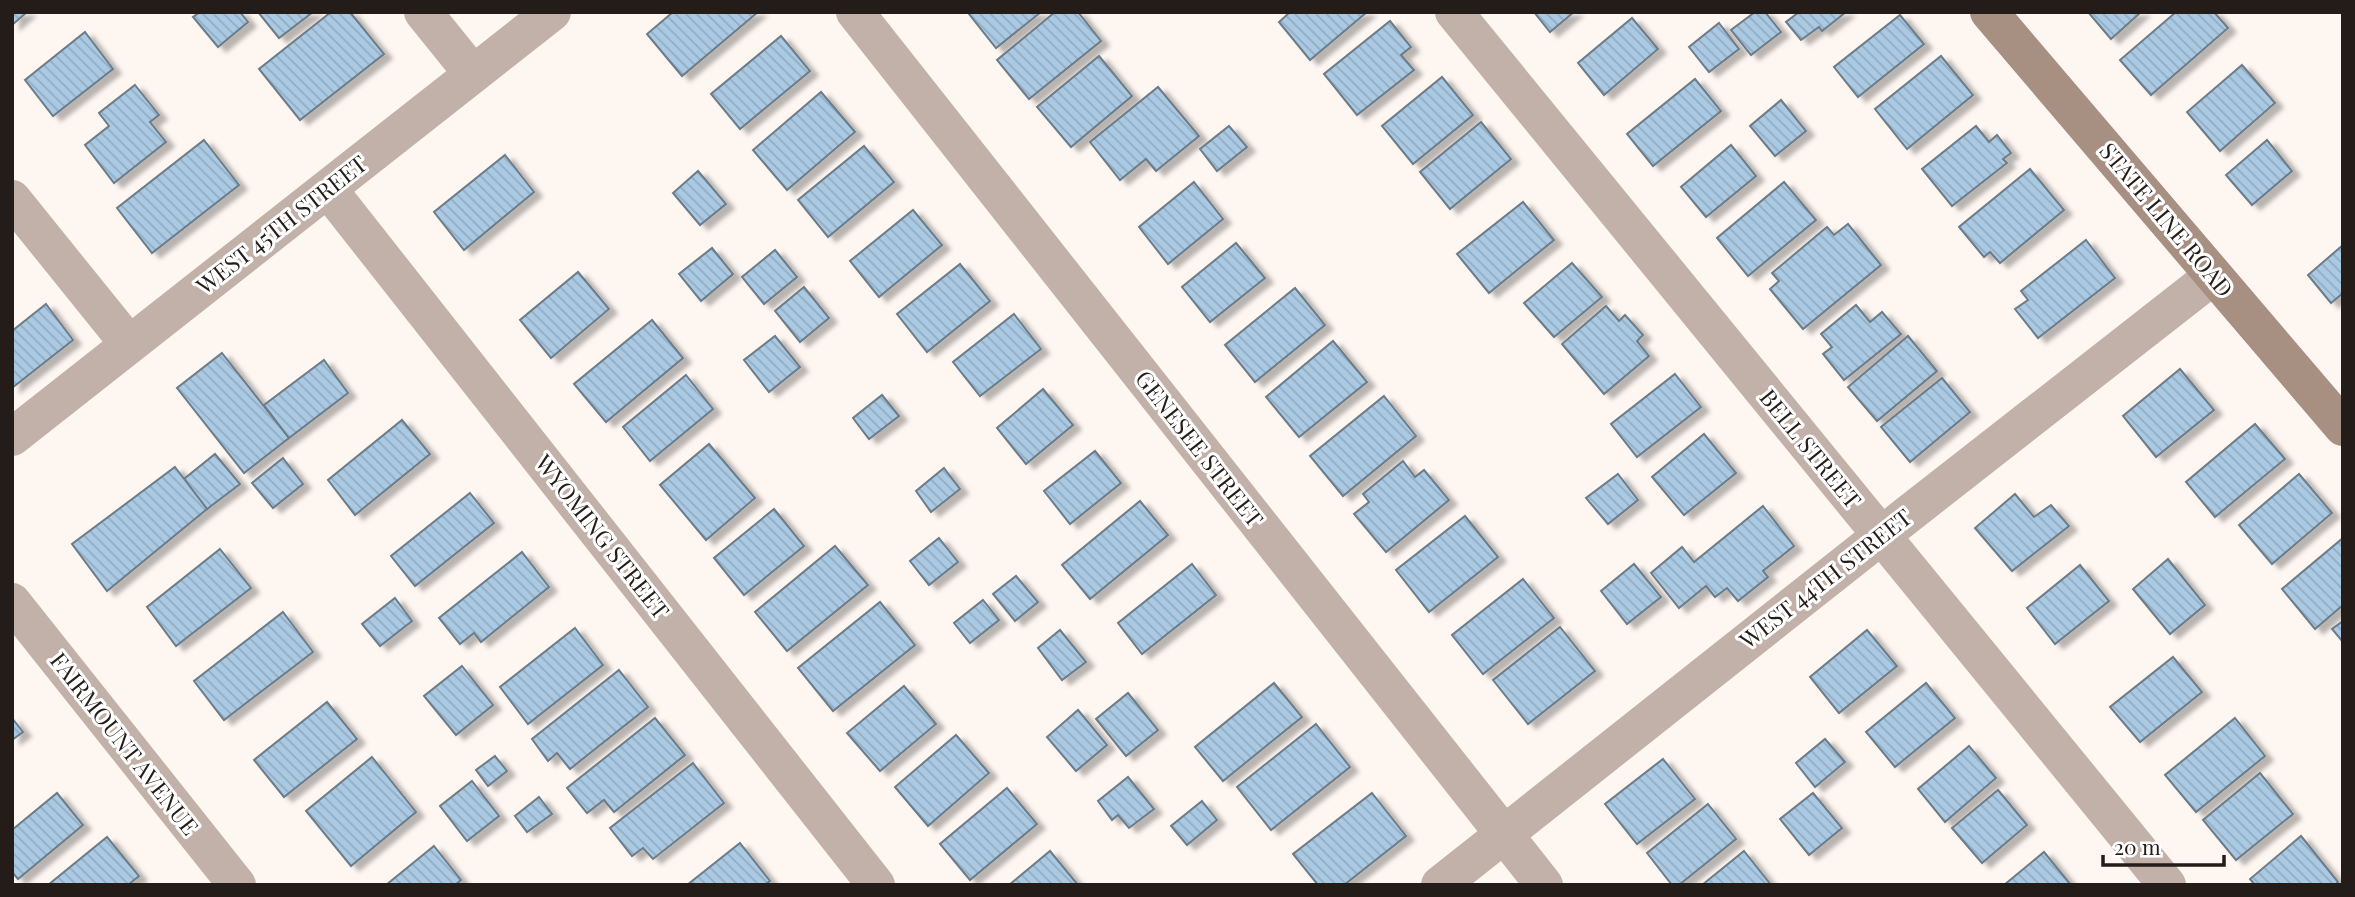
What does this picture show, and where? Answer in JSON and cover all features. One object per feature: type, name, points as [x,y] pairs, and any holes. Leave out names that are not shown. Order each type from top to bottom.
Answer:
[{"type":"street","points":[[423,12],[473,74]]},
{"type":"street","name":"WEST 45TH STREET","points":[[12,437],[552,12]]},
{"type":"street","name":"GENESEE STREET","points":[[855,12],[1544,885]]},
{"type":"street","name":"BELL STREET","points":[[1454,12],[2167,885]]},
{"type":"street","name":"STATE LINE ROAD","points":[[1989,12],[2343,426]]},
{"type":"street","name":"WYOMING STREET","points":[[328,189],[876,885]]},
{"type":"street","points":[[12,199],[129,344]]},
{"type":"street","name":"WEST 44TH STREET","points":[[1440,885],[2213,276]]},
{"type":"street","name":"FAIRMOUNT AVENUE","points":[[12,602],[237,885]]},
{"type":"building","points":[[12,12],[27,12],[12,25]]},
{"type":"building","points":[[200,12],[240,12],[248,22],[218,47],[193,17]]},
{"type":"building","points":[[258,12],[313,12],[279,38]]},
{"type":"building","points":[[331,12],[350,12],[384,54],[300,120],[259,69]]},
{"type":"building","points":[[673,12],[758,12],[682,76],[647,34]]},
{"type":"building","points":[[1041,12],[996,48],[969,14]]},
{"type":"building","points":[[1055,12],[1078,12],[1101,41],[1029,99],[997,60]]},
{"type":"building","points":[[1290,12],[1367,12],[1310,60],[1279,22]]},
{"type":"building","points":[[1534,12],[1574,12],[1550,32]]},
{"type":"building","points":[[1755,12],[1765,12],[1781,32],[1751,55],[1731,30]]},
{"type":"building","points":[[1799,12],[1846,12],[1822,31],[1819,27],[1801,40],[1786,22]]},
{"type":"building","points":[[2088,12],[2141,12],[2111,39]]},
{"type":"building","points":[[2176,12],[2214,12],[2228,28],[2151,95],[2120,60]]},
{"type":"building","points":[[1900,15],[1924,44],[1858,97],[1834,67]]},
{"type":"building","points":[[1632,18],[1658,49],[1604,95],[1578,63]]},
{"type":"building","points":[[1390,21],[1411,47],[1401,55],[1414,70],[1357,115],[1324,74]]},
{"type":"building","points":[[1719,23],[1739,49],[1709,72],[1689,47]]},
{"type":"building","points":[[85,32],[113,69],[53,116],[25,80]]},
{"type":"building","points":[[781,36],[810,71],[740,129],[711,94]]},
{"type":"building","points":[[1099,56],[1132,96],[1071,147],[1037,107]]},
{"type":"building","points":[[1941,56],[1973,95],[1907,149],[1875,109]]},
{"type":"building","points":[[2242,65],[2275,103],[2220,151],[2187,112]]},
{"type":"building","points":[[1442,77],[1473,115],[1413,164],[1382,126]]},
{"type":"building","points":[[1695,79],[1721,111],[1653,166],[1627,134]]},
{"type":"building","points":[[135,85],[159,115],[150,122],[166,142],[114,183],[85,145],[109,126],[99,113]]},
{"type":"building","points":[[1158,87],[1199,136],[1156,171],[1146,159],[1120,180],[1090,142]]},
{"type":"building","points":[[821,92],[855,132],[787,190],[753,150]]},
{"type":"building","points":[[1781,100],[1806,131],[1775,156],[1750,126]]},
{"type":"building","points":[[1481,122],[1511,159],[1450,209],[1420,172]]},
{"type":"building","points":[[1229,126],[1247,147],[1217,171],[1200,149]]},
{"type":"building","points":[[1976,126],[1989,142],[1997,135],[2011,153],[2003,159],[2007,163],[1952,206],[1922,169]]},
{"type":"building","points":[[204,140],[239,185],[152,253],[117,208]]},
{"type":"building","points":[[2267,140],[2292,171],[2252,205],[2226,175]]},
{"type":"building","points":[[1731,145],[1756,176],[1706,217],[1681,187]]},
{"type":"building","points":[[864,146],[894,182],[828,237],[798,200]]},
{"type":"building","points":[[505,155],[534,192],[464,250],[434,212]]},
{"type":"building","points":[[2030,169],[2064,210],[2000,263],[1990,252],[1984,257],[1959,227]]},
{"type":"building","points":[[698,171],[726,204],[700,225],[673,193]]},
{"type":"building","points":[[1194,182],[1223,219],[1168,264],[1139,227]]},
{"type":"building","points":[[1784,182],[1816,220],[1748,276],[1717,238]]},
{"type":"building","points":[[1523,202],[1554,240],[1489,293],[1457,254]]},
{"type":"building","points":[[913,210],[942,245],[879,297],[850,261]]},
{"type":"building","points":[[1848,224],[1881,265],[1803,329],[1770,289],[1779,281],[1772,273],[1827,227],[1834,235]]},
{"type":"building","points":[[2086,240],[2115,278],[2038,338],[2015,309],[2028,300],[2021,291]]},
{"type":"building","points":[[1236,243],[1265,278],[1210,322],[1182,287]]},
{"type":"building","points":[[2343,245],[2343,293],[2331,303],[2308,275]]},
{"type":"building","points":[[712,248],[733,274],[701,301],[679,274]]},
{"type":"building","points":[[775,250],[797,277],[764,304],[742,277]]},
{"type":"building","points":[[1572,263],[1602,297],[1554,337],[1524,303]]},
{"type":"building","points":[[960,264],[990,301],[927,352],[897,314]]},
{"type":"building","points":[[578,272],[609,309],[551,358],[520,320]]},
{"type":"building","points":[[804,287],[829,318],[800,342],[775,311]]},
{"type":"building","points":[[1295,288],[1325,325],[1255,382],[1225,345]]},
{"type":"building","points":[[46,304],[73,340],[12,388],[12,331]]},
{"type":"building","points":[[1856,305],[1870,322],[1882,312],[1901,334],[1844,380],[1823,354],[1832,347],[1821,334]]},
{"type":"building","points":[[1606,306],[1619,321],[1625,315],[1643,335],[1637,341],[1649,356],[1604,394],[1562,344]]},
{"type":"building","points":[[1014,314],[1041,349],[980,396],[953,362]]},
{"type":"building","points":[[652,320],[683,358],[606,422],[574,384]]},
{"type":"building","points":[[775,336],[800,367],[769,392],[744,360]]},
{"type":"building","points":[[1908,336],[1937,371],[1877,421],[1848,387]]},
{"type":"building","points":[[1333,341],[1367,382],[1299,437],[1266,397]]},
{"type":"building","points":[[222,353],[289,438],[244,473],[177,388]]},
{"type":"building","points":[[324,360],[348,393],[289,438],[264,405]]},
{"type":"building","points":[[2180,369],[2214,410],[2156,457],[2123,416]]},
{"type":"building","points":[[1675,374],[1701,407],[1637,457],[1611,424]]},
{"type":"building","points":[[686,375],[713,409],[650,461],[623,427]]},
{"type":"building","points":[[1942,378],[1970,412],[1910,462],[1881,427]]},
{"type":"building","points":[[1043,389],[1073,425],[1026,464],[997,428]]},
{"type":"building","points":[[882,395],[899,416],[869,439],[853,418]]},
{"type":"building","points":[[1384,396],[1416,436],[1343,496],[1310,456]]},
{"type":"building","points":[[402,420],[430,454],[355,515],[328,480]]},
{"type":"building","points":[[2255,424],[2285,459],[2215,517],[2186,482]]},
{"type":"building","points":[[1704,434],[1736,473],[1684,515],[1652,477]]},
{"type":"building","points":[[709,444],[755,498],[706,540],[660,485]]},
{"type":"building","points":[[1095,451],[1121,483],[1070,524],[1044,491]]},
{"type":"building","points":[[215,454],[240,484],[207,509],[184,479]]},
{"type":"building","points":[[283,458],[303,484],[273,508],[252,483]]},
{"type":"building","points":[[1403,461],[1415,477],[1424,470],[1449,500],[1386,552],[1354,514],[1369,502],[1363,494]]},
{"type":"building","points":[[175,467],[207,509],[107,591],[72,544]]},
{"type":"building","points":[[944,468],[960,489],[931,512],[916,491]]},
{"type":"building","points":[[1618,474],[1638,500],[1608,524],[1586,498]]},
{"type":"building","points":[[2299,474],[2332,513],[2272,564],[2239,525]]},
{"type":"building","points":[[470,493],[494,523],[415,586],[391,556]]},
{"type":"building","points":[[2015,494],[2034,517],[2051,505],[2069,526],[2012,571],[1975,528]]},
{"type":"building","points":[[1140,501],[1168,535],[1090,599],[1062,565]]},
{"type":"building","points":[[1763,506],[1794,546],[1763,571],[1768,577],[1738,601],[1727,588],[1715,597],[1706,586],[1679,608],[1651,573],[1682,547],[1694,562]]},
{"type":"building","points":[[774,509],[804,546],[744,595],[714,558]]},
{"type":"building","points":[[1465,516],[1498,557],[1429,612],[1396,570]]},
{"type":"building","points":[[939,538],[958,562],[929,585],[910,561]]},
{"type":"building","points":[[2343,538],[2343,605],[2315,629],[2282,589]]},
{"type":"building","points":[[835,546],[868,585],[787,651],[755,612]]},
{"type":"building","points":[[220,549],[251,588],[176,646],[147,607]]},
{"type":"building","points":[[522,552],[549,587],[481,642],[474,633],[460,644],[439,618]]},
{"type":"building","points":[[2168,559],[2205,605],[2170,634],[2133,589]]},
{"type":"building","points":[[1192,564],[1216,595],[1142,654],[1118,623]]},
{"type":"building","points":[[1634,564],[1661,597],[1627,624],[1601,591]]},
{"type":"building","points":[[2080,565],[2109,601],[2055,644],[2027,608]]},
{"type":"building","points":[[1016,576],[1038,602],[1015,621],[993,594]]},
{"type":"building","points":[[1523,579],[1554,618],[1483,674],[1452,635]]},
{"type":"building","points":[[395,598],[412,621],[380,646],[362,624]]},
{"type":"building","points":[[983,600],[999,620],[970,643],[954,623]]},
{"type":"building","points":[[880,602],[915,645],[833,711],[798,668]]},
{"type":"building","points":[[283,612],[313,652],[224,720],[194,681]]},
{"type":"building","points":[[2343,621],[2343,642],[2332,629]]},
{"type":"building","points":[[1560,627],[1595,671],[1528,724],[1493,680]]},
{"type":"building","points":[[575,628],[603,665],[528,724],[500,687]]},
{"type":"building","points":[[1060,630],[1086,662],[1062,680],[1038,648]]},
{"type":"building","points":[[1867,630],[1897,666],[1839,713],[1810,677]]},
{"type":"building","points":[[2173,657],[2202,692],[2140,742],[2110,707]]},
{"type":"building","points":[[462,666],[493,705],[456,735],[424,696]]},
{"type":"building","points":[[619,670],[648,707],[570,769],[557,753],[548,761],[532,739]]},
{"type":"building","points":[[1274,683],[1302,717],[1223,781],[1195,747]]},
{"type":"building","points":[[1926,683],[1955,718],[1895,767],[1866,732]]},
{"type":"building","points":[[904,686],[936,724],[880,771],[847,733]]},
{"type":"building","points":[[1128,693],[1158,730],[1126,756],[1096,719]]},
{"type":"building","points":[[327,702],[357,739],[284,797],[254,760]]},
{"type":"building","points":[[1078,710],[1107,745],[1076,771],[1047,737]]},
{"type":"building","points":[[12,718],[23,732],[12,740]]},
{"type":"building","points":[[655,718],[685,755],[614,812],[604,800],[587,813],[567,788]]},
{"type":"building","points":[[2235,718],[2265,756],[2196,812],[2165,775]]},
{"type":"building","points":[[1316,724],[1350,767],[1271,830],[1237,787]]},
{"type":"building","points":[[956,735],[989,773],[928,826],[895,787]]},
{"type":"building","points":[[1825,739],[1845,762],[1815,787],[1796,763]]},
{"type":"building","points":[[1969,746],[1996,778],[1945,822],[1918,789]]},
{"type":"building","points":[[495,756],[507,771],[488,786],[476,770]]},
{"type":"building","points":[[372,757],[416,812],[351,866],[306,811]]},
{"type":"building","points":[[1663,759],[1695,799],[1637,844],[1605,804]]},
{"type":"building","points":[[693,763],[724,803],[653,859],[643,848],[632,856],[610,828]]},
{"type":"building","points":[[2260,773],[2293,814],[2236,860],[2203,820]]},
{"type":"building","points":[[1128,777],[1154,809],[1129,828],[1118,815],[1112,820],[1098,801]]},
{"type":"building","points":[[472,781],[499,816],[467,841],[440,806]]},
{"type":"building","points":[[1007,788],[1037,824],[970,880],[940,844]]},
{"type":"building","points":[[1998,790],[2027,825],[1982,863],[1952,828]]},
{"type":"building","points":[[57,793],[83,825],[18,879],[12,872],[12,830]]},
{"type":"building","points":[[1372,793],[1406,836],[1344,885],[1318,885],[1293,854]]},
{"type":"building","points":[[1813,793],[1842,828],[1809,855],[1780,819]]},
{"type":"building","points":[[539,797],[552,814],[527,832],[515,816]]},
{"type":"building","points":[[1202,801],[1217,820],[1187,845],[1171,826]]},
{"type":"building","points":[[1708,804],[1736,839],[1679,885],[1672,885],[1647,853]]},
{"type":"building","points":[[2301,836],[2338,882],[2335,885],[2255,885],[2250,879]]},
{"type":"building","points":[[107,837],[139,876],[128,885],[48,885]]},
{"type":"building","points":[[740,843],[770,881],[764,885],[687,885]]},
{"type":"building","points":[[434,846],[461,880],[455,885],[386,885]]},
{"type":"building","points":[[1050,851],[1078,885],[1009,885]]},
{"type":"building","points":[[1744,851],[1771,885],[1702,885]]},
{"type":"building","points":[[2044,852],[2071,885],[2004,885]]}]
